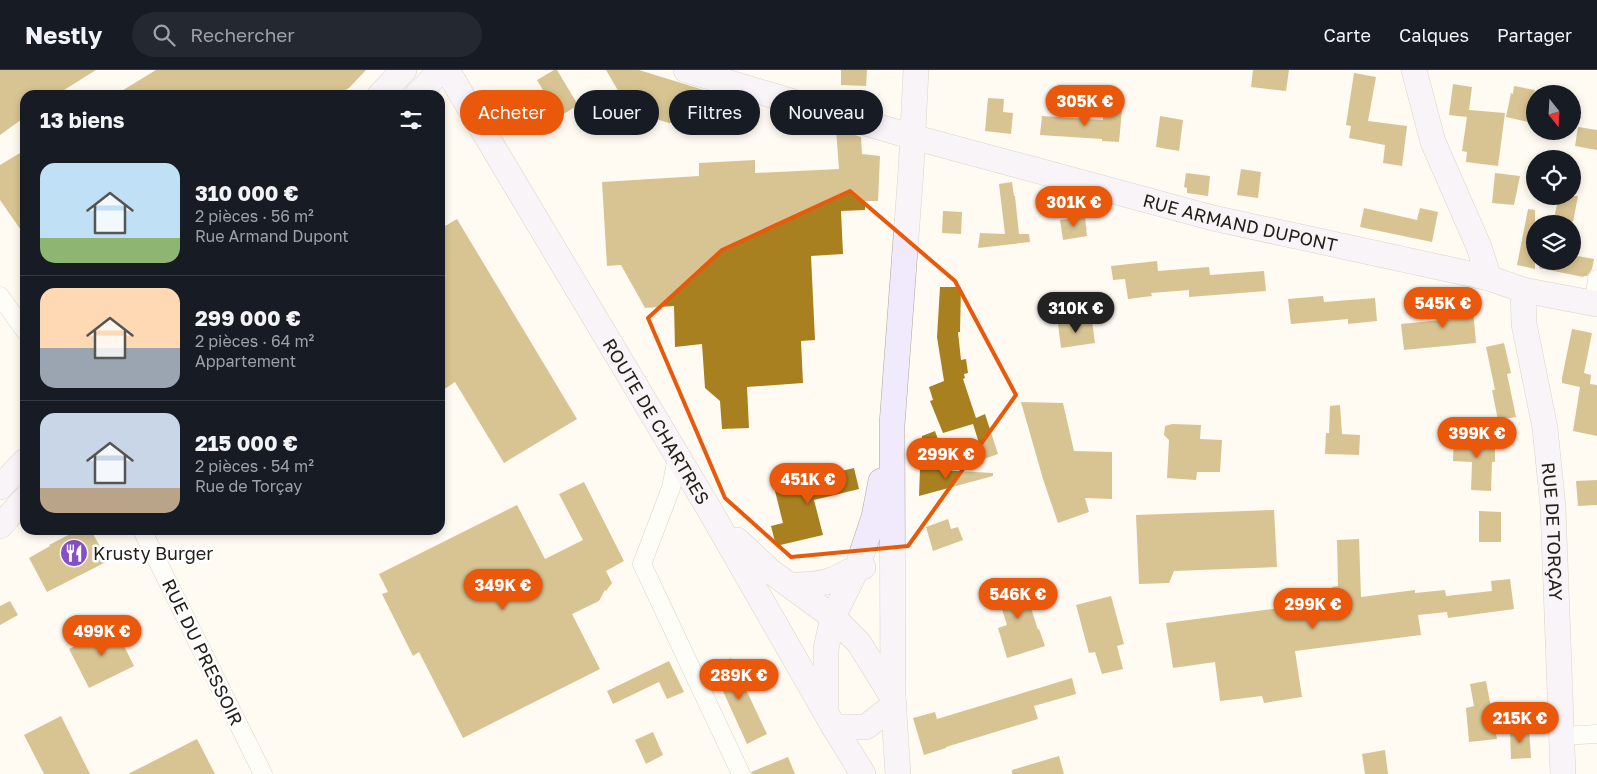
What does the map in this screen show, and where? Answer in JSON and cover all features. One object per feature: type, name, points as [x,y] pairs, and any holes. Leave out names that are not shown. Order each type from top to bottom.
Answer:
[{"type":"main road","points":[[385,90],[404,70]]},
{"type":"main road","points":[[422,90],[441,70]]},
{"type":"main road","name":"ROUTE DE CHARTRES","points":[[447,70],[712,514],[830,720],[864,774]]},
{"type":"main road","name":"RUE ARMAND DUPONT","points":[[686,70],[912,137],[1213,218],[1489,278],[1523,290],[1596,304]]},
{"type":"main road","points":[[898,774],[893,702],[892,425],[916,70]]},
{"type":"main road","points":[[1414,70],[1434,142],[1479,247],[1489,278]]},
{"type":"main road","name":"RUE DE TORÇAY","points":[[1523,290],[1524,324],[1545,428],[1553,507],[1563,774]]},
{"type":"main road","points":[[892,425],[874,518],[857,568],[833,617],[826,649],[825,695],[830,720],[866,727],[893,702]]},
{"type":"main road","points":[[0,487],[20,466]]},
{"type":"main road","points":[[0,526],[20,504]]},
{"type":"main road","points":[[712,514],[756,559],[833,617],[859,643],[893,702]]},
{"type":"main road","points":[[790,585],[811,585],[832,580],[857,568],[875,567],[892,582]]},
{"type":"street","points":[[1596,304],[1597,279]]},
{"type":"street","points":[[0,296],[20,324]]},
{"type":"street","points":[[677,458],[671,488],[642,564],[741,774]]},
{"type":"street","name":"RUE DU PRESSOIR","points":[[144,535],[263,774]]},
{"type":"street","points":[[1562,736],[1597,734]]},
{"type":"highlighted area","points":[[850,191],[955,281],[1016,395],[908,546],[791,557],[725,498],[648,318],[722,250]]},
{"type":"building","points":[[0,70],[96,70],[64,90],[20,90],[20,121],[0,135]]},
{"type":"building","points":[[156,70],[366,70],[345,90],[123,90]]},
{"type":"building","points":[[557,70],[574,98],[574,108],[564,114],[564,90],[543,90],[537,80]]},
{"type":"building","points":[[606,70],[639,70],[704,90],[669,90],[669,123],[659,120],[659,90],[618,90]]},
{"type":"building","points":[[841,70],[867,70],[866,86],[841,85]]},
{"type":"building","points":[[1253,70],[1289,70],[1286,91],[1251,87]]},
{"type":"building","points":[[1354,73],[1376,77],[1368,121],[1407,126],[1402,166],[1383,163],[1385,145],[1349,138],[1351,126],[1346,125]]},
{"type":"building","points":[[1453,84],[1472,87],[1469,110],[1505,113],[1498,166],[1466,162],[1467,152],[1462,151],[1467,117],[1449,115]]},
{"type":"building","points":[[1514,86],[1526,88],[1526,122],[1506,117],[1511,93],[1513,94]]},
{"type":"building","points":[[988,98],[1004,99],[1003,112],[1013,113],[1011,134],[985,131]]},
{"type":"building","points":[[1104,109],[1122,110],[1119,142],[1040,135],[1042,116],[1103,120]]},
{"type":"building","points":[[1160,116],[1183,120],[1179,151],[1156,147]]},
{"type":"building","points":[[1581,127],[1597,130],[1597,150],[1575,146],[1576,140],[1581,140]]},
{"type":"building","points":[[836,135],[861,137],[862,154],[880,156],[878,201],[865,201],[865,210],[841,211],[843,254],[811,256],[815,340],[801,341],[803,383],[747,387],[749,428],[722,429],[720,401],[705,388],[702,344],[675,347],[674,306],[645,308],[621,265],[607,266],[602,182],[699,176],[699,163],[755,160],[755,173],[839,169]]},
{"type":"building","points":[[20,153],[20,229],[0,200],[0,165]]},
{"type":"building","points":[[1241,169],[1261,172],[1258,198],[1237,195]]},
{"type":"building","points":[[1186,173],[1210,176],[1208,196],[1187,193],[1187,188],[1184,187]]},
{"type":"building","points":[[1495,173],[1520,176],[1514,205],[1492,203]]},
{"type":"building","points":[[1012,182],[1019,234],[1029,234],[1030,242],[978,248],[980,233],[1005,234],[999,184]]},
{"type":"building","points":[[1557,205],[1576,205],[1574,215],[1555,215]]},
{"type":"building","points":[[1364,208],[1417,220],[1420,208],[1438,212],[1432,242],[1360,227]]},
{"type":"building","points":[[1528,209],[1535,210],[1535,215],[1527,215]]},
{"type":"building","points":[[943,211],[962,212],[961,234],[942,233]]},
{"type":"building","points":[[1085,217],[1087,236],[1063,240],[1060,220]]},
{"type":"building","points":[[457,219],[577,419],[504,463],[455,382],[445,389],[445,226]]},
{"type":"building","points":[[1526,219],[1526,267],[1517,265]]},
{"type":"building","points":[[1581,257],[1594,259],[1592,269],[1587,276],[1583,277],[1549,270],[1581,270]]},
{"type":"building","points":[[1157,261],[1158,271],[1209,267],[1210,275],[1264,271],[1266,291],[1189,297],[1189,290],[1151,293],[1152,296],[1128,299],[1125,279],[1113,280],[1111,266]]},
{"type":"building","points":[[940,287],[961,287],[960,332],[958,332],[961,360],[966,359],[968,373],[964,374],[965,378],[963,379],[976,418],[985,414],[998,454],[984,459],[973,424],[943,433],[930,401],[933,400],[929,387],[944,381],[937,337]]},
{"type":"building","points":[[1323,296],[1324,302],[1375,298],[1377,321],[1348,324],[1348,319],[1291,324],[1288,299]]},
{"type":"building","points":[[1472,298],[1476,343],[1404,350],[1401,324],[1452,319],[1451,300]]},
{"type":"building","points":[[1092,321],[1095,343],[1061,348],[1058,324]]},
{"type":"building","points":[[1572,329],[1592,333],[1584,373],[1591,375],[1590,384],[1597,385],[1597,436],[1573,431],[1580,387],[1562,383]]},
{"type":"building","points":[[1504,343],[1511,373],[1507,374],[1516,417],[1498,420],[1492,390],[1495,390],[1486,347]]},
{"type":"building","points":[[1021,402],[1063,403],[1074,451],[1112,452],[1112,499],[1085,498],[1089,512],[1058,523]]},
{"type":"building","points":[[1340,405],[1342,434],[1360,435],[1359,455],[1325,454],[1326,433],[1329,433],[1330,406]]},
{"type":"building","points":[[1172,424],[1201,425],[1200,439],[1222,440],[1220,472],[1197,472],[1196,480],[1167,478],[1169,440],[1164,435],[1165,426]]},
{"type":"building","points":[[935,431],[940,445],[921,452],[922,436]]},
{"type":"building","points":[[1454,436],[1495,437],[1495,462],[1492,462],[1491,491],[1471,490],[1472,462],[1453,461]]},
{"type":"building","points":[[854,468],[859,489],[814,500],[823,535],[776,546],[771,526],[783,523],[774,487]]},
{"type":"building","points":[[920,469],[993,473],[993,476],[919,496]]},
{"type":"building","points":[[1597,480],[1597,505],[1578,506],[1576,481]]},
{"type":"building","points":[[584,482],[624,561],[606,571],[612,583],[605,590],[599,601],[572,614],[600,669],[463,738],[419,652],[413,656],[382,594],[388,592],[379,574],[517,505],[545,559],[583,540],[559,494]]},
{"type":"building","points":[[1274,510],[1277,567],[1174,571],[1169,583],[1139,584],[1136,515]]},
{"type":"building","points":[[1479,511],[1501,512],[1501,542],[1479,542]]},
{"type":"building","points":[[948,519],[951,529],[958,527],[963,540],[933,551],[926,527]]},
{"type":"building","points":[[68,535],[94,535],[108,561],[47,592],[29,558]]},
{"type":"building","points":[[1359,539],[1361,597],[1415,590],[1415,593],[1445,590],[1446,596],[1492,591],[1491,581],[1510,579],[1514,609],[1448,618],[1447,612],[1418,615],[1421,635],[1295,651],[1302,697],[1264,703],[1262,696],[1220,701],[1215,662],[1173,668],[1166,623],[1334,601],[1332,587],[1338,586],[1337,540]]},
{"type":"building","points":[[1022,579],[1045,646],[1007,658],[998,628],[1007,625],[995,587]]},
{"type":"building","points":[[1111,596],[1124,644],[1117,646],[1123,669],[1102,674],[1095,652],[1089,653],[1076,605]]},
{"type":"building","points":[[10,601],[18,615],[0,625],[0,606]]},
{"type":"building","points":[[114,626],[134,666],[89,688],[69,649]]},
{"type":"building","points":[[731,658],[767,734],[747,744],[712,667]]},
{"type":"building","points":[[669,661],[684,692],[667,699],[659,682],[613,704],[607,691]]},
{"type":"building","points":[[1072,678],[1076,694],[1034,706],[1038,719],[924,755],[913,718],[935,712],[937,719]]},
{"type":"building","points":[[1486,681],[1497,739],[1469,742],[1466,708],[1474,706],[1470,684]]},
{"type":"building","points":[[61,716],[90,774],[44,774],[24,735]]},
{"type":"building","points":[[1529,729],[1531,758],[1511,759],[1510,730]]},
{"type":"building","points":[[653,732],[663,755],[646,764],[635,740]]},
{"type":"building","points":[[197,739],[215,774],[128,774]]},
{"type":"building","points":[[1385,750],[1388,774],[1365,774],[1362,754]]},
{"type":"building","points":[[1059,756],[1064,774],[1012,774],[1012,770]]},
{"type":"building","points":[[788,757],[795,774],[752,774],[751,772]]},
{"type":"place","name":"Krusty Burger","points":[[74,553]]}]
